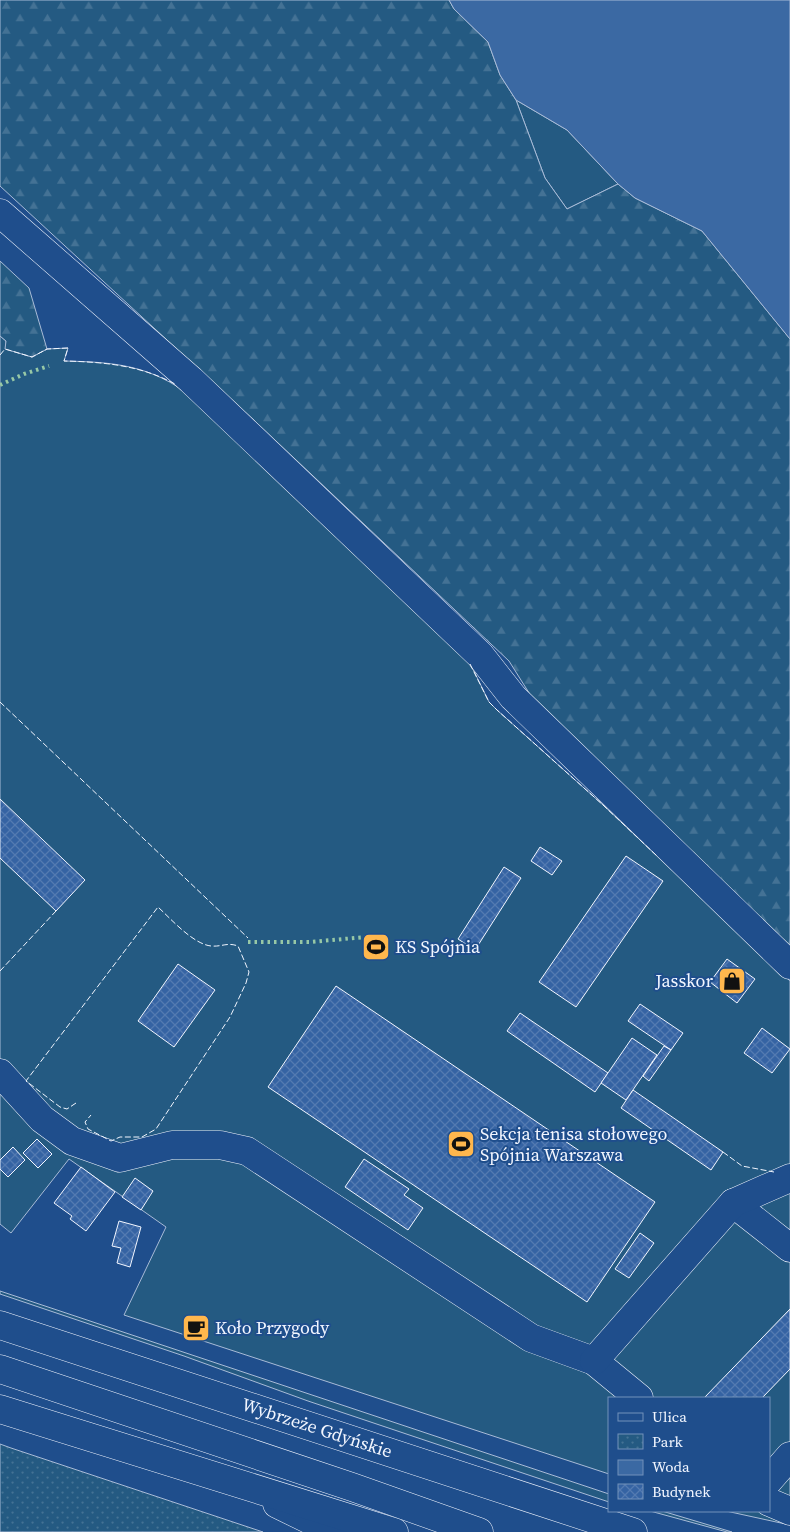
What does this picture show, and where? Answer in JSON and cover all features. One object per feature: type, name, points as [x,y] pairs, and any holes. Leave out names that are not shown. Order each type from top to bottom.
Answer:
[{"type":"main road","points":[[0,213],[197,386],[466,641],[480,655],[513,697],[790,966]]},
{"type":"main road","points":[[0,1073],[42,1119],[72,1141],[120,1158],[172,1145],[220,1145],[247,1152],[531,1338],[594,1361],[638,1397]]},
{"type":"main road","points":[[594,1361],[733,1203],[790,1178]]},
{"type":"main road","points":[[733,1203],[790,1248]]},
{"type":"main road","name":"Wybrzeże Gdyńskie","points":[[0,1325],[633,1532]]},
{"type":"main road","points":[[0,1369],[352,1487],[479,1532]]},
{"type":"main road","points":[[0,1408],[394,1532]]},
{"type":"main road","points":[[770,1479],[790,1456]]},
{"type":"main road","points":[[227,1479],[312,1521],[345,1532]]},
{"type":"main road","points":[[770,1502],[790,1510]]},
{"type":"green space","points":[[0,0],[449,0],[454,9],[488,42],[500,75],[516,100],[545,178],[567,209],[618,184],[635,198],[702,231],[790,339],[790,953],[531,696],[509,661],[258,424],[0,186]]},
{"type":"green space","points":[[516,100],[567,130],[618,184],[567,209],[545,178]]},
{"type":"green space","points":[[0,261],[29,288],[47,349],[32,357],[5,349],[6,341],[0,336]]},
{"type":"green space","name":"KS Spójnia","points":[[0,336],[6,341],[6,349],[32,357],[47,349],[68,348],[64,361],[116,364],[131,367],[162,378],[192,397],[471,665],[489,702],[497,710],[603,805],[790,981],[790,1164],[785,1170],[790,1184],[790,1525],[731,1512],[770,1512],[770,1397],[608,1397],[608,1474],[124,1315],[166,1227],[69,1159],[11,1233],[0,1224]]},
{"type":"green space","points":[[0,1291],[608,1494],[608,1502],[308,1401],[184,1356],[0,1294]]},
{"type":"green space","points":[[0,1444],[11,1448],[263,1532],[0,1532]]},
{"type":"green space","points":[[654,1512],[665,1512],[732,1532]]},
{"type":"water","points":[[449,0],[790,0],[790,339],[702,231],[635,198],[618,184],[567,130],[516,100],[500,75],[488,42],[454,9]]},
{"type":"building","points":[[0,799],[85,880],[56,911],[0,858]]},
{"type":"building","points":[[540,847],[562,861],[552,875],[531,861]]},
{"type":"building","points":[[626,856],[663,881],[576,1007],[539,982]]},
{"type":"building","points":[[504,867],[521,878],[475,950],[458,939]]},
{"type":"building","name":"Jasskor","points":[[727,959],[755,979],[737,1003],[710,982]]},
{"type":"building","points":[[178,964],[215,990],[174,1047],[138,1021]]},
{"type":"building","name":"Sekcja tenisa stołowego Spójnia Warszawa","points":[[336,986],[655,1202],[587,1302],[268,1087]]},
{"type":"building","points":[[640,1004],[683,1033],[671,1050],[628,1021]]},
{"type":"building","points":[[520,1013],[608,1073],[595,1092],[507,1031]]},
{"type":"building","points":[[762,1028],[790,1049],[772,1073],[744,1053]]},
{"type":"building","points":[[632,1038],[657,1055],[626,1100],[601,1083]]},
{"type":"building","points":[[664,1046],[671,1050],[649,1081],[643,1076]]},
{"type":"building","points":[[633,1090],[723,1152],[711,1170],[621,1108]]},
{"type":"building","points":[[37,1139],[52,1154],[38,1168],[23,1153]]},
{"type":"building","points":[[13,1147],[25,1160],[8,1177],[0,1169],[0,1160]]},
{"type":"building","points":[[364,1159],[409,1189],[404,1195],[423,1208],[408,1230],[345,1187]]},
{"type":"building","points":[[81,1167],[115,1192],[86,1231],[70,1219],[72,1216],[54,1203]]},
{"type":"building","points":[[135,1178],[153,1191],[141,1210],[122,1197]]},
{"type":"building","points":[[119,1221],[141,1227],[130,1267],[117,1263],[121,1248],[112,1246]]},
{"type":"building","points":[[640,1233],[654,1243],[629,1278],[615,1269]]},
{"type":"building","points":[[790,1309],[790,1369],[763,1397],[705,1397]]},
{"type":"hedge","points":[[0,385],[24,374],[49,366]]},
{"type":"hedge","points":[[248,942],[310,942],[366,937]]},
{"type":"fence","points":[[0,355],[5,349],[32,357],[47,349],[68,348],[64,361],[93,362],[121,366],[148,373],[175,384]]},
{"type":"fence","points":[[470,664],[489,702],[657,856]]},
{"type":"fence","points":[[0,702],[248,938]]},
{"type":"fence","points":[[76,1103],[67,1109],[60,1107],[26,1081],[158,907],[197,941],[211,946],[231,944],[238,946],[249,972],[246,983],[230,1017],[156,1129],[142,1137],[120,1137],[111,1141],[88,1129],[85,1122],[91,1115]]},
{"type":"fence","points":[[0,971],[56,911]]},
{"type":"fence","points":[[723,1152],[742,1166],[774,1172]]},
{"type":"place","name":"KS Spójnia","points":[[376,947]]},
{"type":"place","name":"Jasskor","points":[[732,981]]},
{"type":"place","name":"Sekcja tenisa stołowego Spójnia Warszawa","points":[[461,1144]]},
{"type":"place","name":"Koło Przygody","points":[[196,1328]]}]
